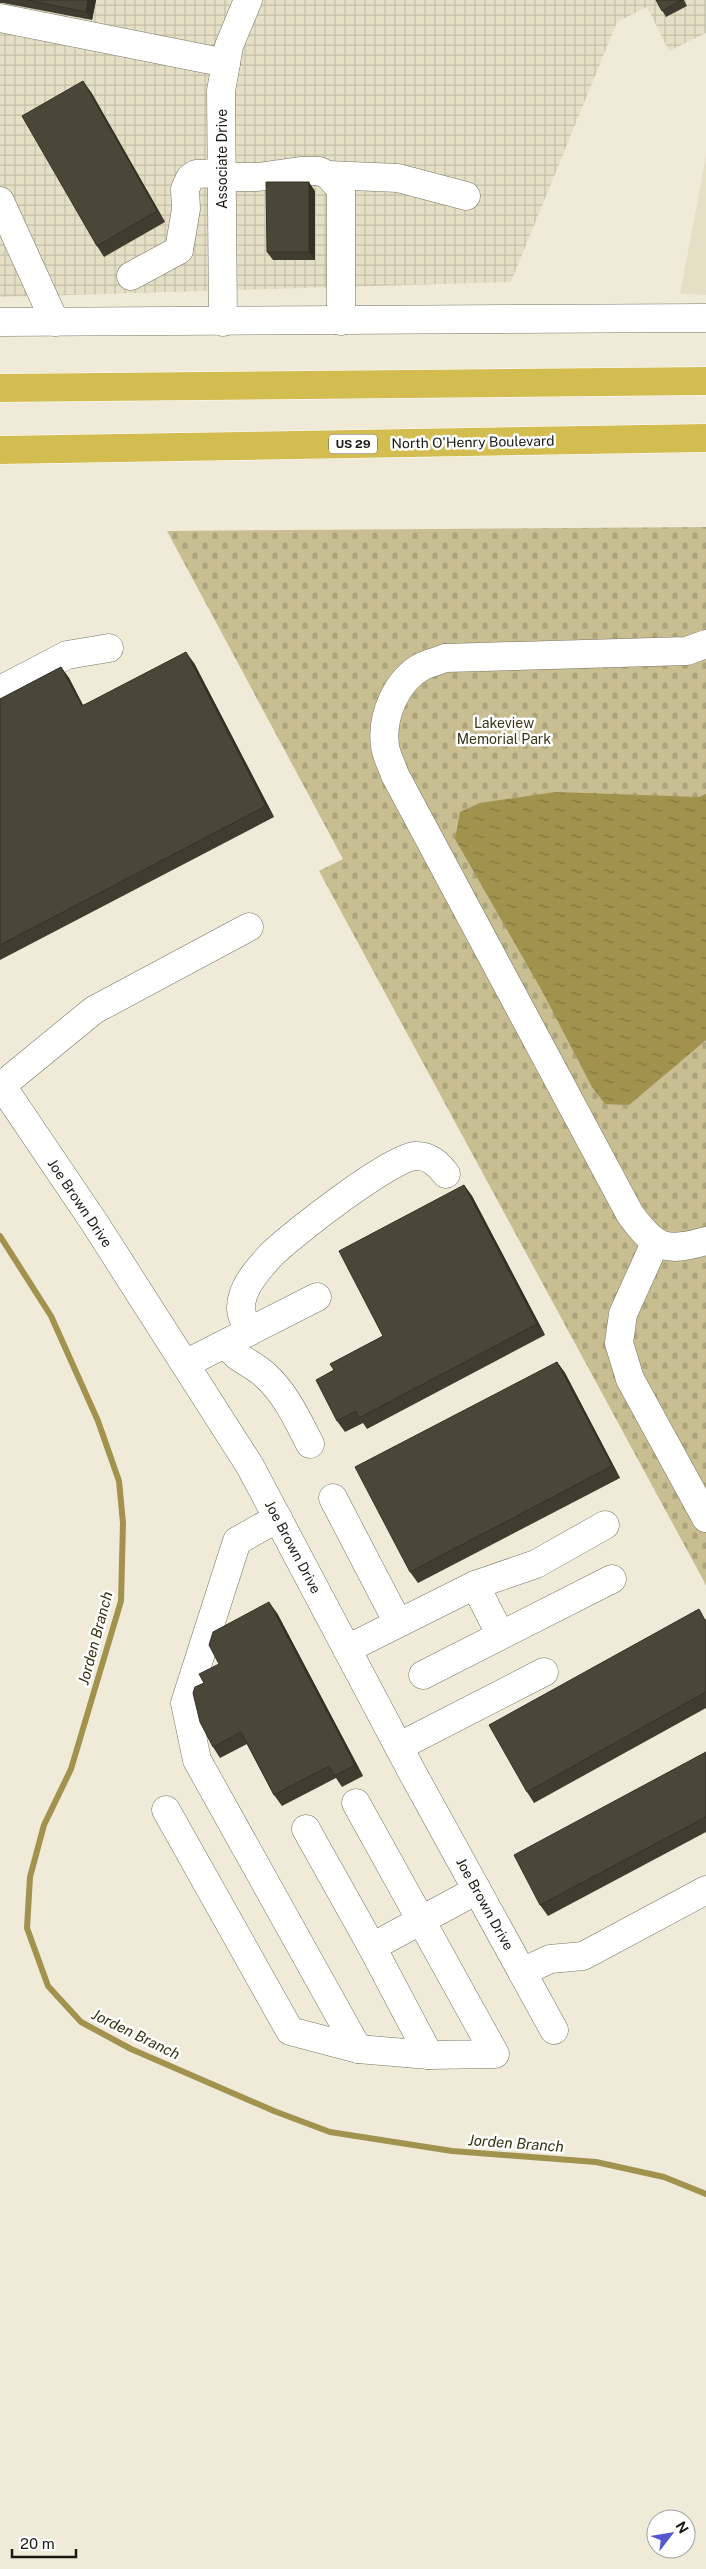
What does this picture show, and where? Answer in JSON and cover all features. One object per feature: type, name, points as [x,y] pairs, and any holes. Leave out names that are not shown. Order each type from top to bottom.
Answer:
[{"type":"highway","points":[[0,388],[706,381]]},
{"type":"highway","name":"North O'Henry Boulevard","points":[[0,450],[706,438]]},
{"type":"street","name":"Associate Drive","points":[[223,322],[221,91],[229,46],[248,0]]},
{"type":"street","points":[[0,18],[226,63]]},
{"type":"street","points":[[130,276],[179,250],[186,210],[185,189],[190,178],[196,174],[258,177],[300,170],[319,171],[328,174],[398,178],[466,196]]},
{"type":"street","points":[[328,174],[341,189],[340,321]]},
{"type":"street","points":[[0,201],[55,322]]},
{"type":"street","points":[[0,322],[706,318]]},
{"type":"street","points":[[706,644],[687,651],[445,658],[422,666],[403,683],[393,698],[385,722],[385,746],[395,775],[630,1214],[655,1243],[680,1249],[706,1241]]},
{"type":"street","points":[[0,690],[67,655],[109,648]]},
{"type":"street","points":[[0,1085],[94,1010],[250,927]]},
{"type":"street","name":"Joe Brown Drive","points":[[0,1085],[94,1222],[250,1466],[554,2030]]},
{"type":"street","points":[[310,1444],[282,1390],[263,1373],[232,1354],[237,1338],[243,1294],[271,1256],[295,1233],[381,1171],[414,1156],[425,1157],[438,1164],[446,1174]]},
{"type":"street","points":[[655,1243],[623,1314],[619,1343],[630,1379],[706,1518]]},
{"type":"street","points":[[185,1364],[317,1297]]},
{"type":"street","points":[[333,1498],[398,1623]]},
{"type":"street","points":[[278,1518],[237,1541],[185,1703],[197,1760],[358,2049]]},
{"type":"street","points":[[347,1649],[475,1585],[536,1564],[606,1525]]},
{"type":"street","points":[[423,1674],[500,1634],[612,1580]]},
{"type":"street","points":[[475,1585],[500,1634]]},
{"type":"street","points":[[400,1746],[544,1672]]},
{"type":"street","points":[[166,1810],[290,2031],[358,2049],[429,2055],[495,2054],[356,1803]]},
{"type":"street","points":[[306,1829],[372,1947],[429,2055]]},
{"type":"street","points":[[372,1947],[477,1890]]},
{"type":"street","points":[[522,1972],[550,1959],[583,1956],[706,1890]]},
{"type":"shaded area","points":[[0,0],[706,0],[706,33],[669,51],[647,7],[617,22],[511,282],[0,297]]},
{"type":"shaded area","points":[[706,156],[706,295],[680,294]]},
{"type":"green space","name":"Lakeview Memorial Park","points":[[706,527],[706,1585],[319,871],[343,859],[167,531]]},
{"type":"water","points":[[555,792],[699,797],[706,794],[706,1040],[629,1105],[605,1104],[592,1087],[541,989],[455,839],[460,812],[480,803]]},
{"type":"building","points":[[27,0],[88,0],[86,12]]},
{"type":"building","points":[[656,0],[682,0],[662,11]]},
{"type":"building","points":[[83,81],[157,211],[97,246],[22,116]]},
{"type":"building","points":[[266,182],[309,182],[309,252],[267,252]]},
{"type":"building","points":[[186,652],[266,806],[0,945],[0,699],[61,667],[82,706]]},
{"type":"building","points":[[464,1185],[537,1324],[359,1418],[356,1411],[337,1421],[316,1380],[334,1370],[330,1364],[383,1336],[339,1251]]},
{"type":"building","points":[[557,1362],[612,1466],[410,1572],[355,1467]]},
{"type":"building","points":[[269,1602],[355,1765],[334,1776],[329,1766],[274,1795],[241,1732],[213,1747],[200,1722],[193,1693],[195,1687],[204,1683],[199,1674],[219,1664],[209,1645],[213,1632]]},
{"type":"building","points":[[699,1609],[706,1622],[706,1692],[527,1792],[489,1725]]},
{"type":"building","points":[[706,1752],[706,1817],[540,1905],[514,1855]]},
{"type":"waterway","name":"Jorden Branch","points":[[0,1236],[51,1316],[98,1421],[119,1481],[123,1523],[121,1601],[71,1769],[44,1825],[30,1877],[27,1928],[48,1986],[81,2022],[131,2049],[274,2111],[330,2132],[452,2151],[596,2162],[664,2177],[706,2194]]}]
